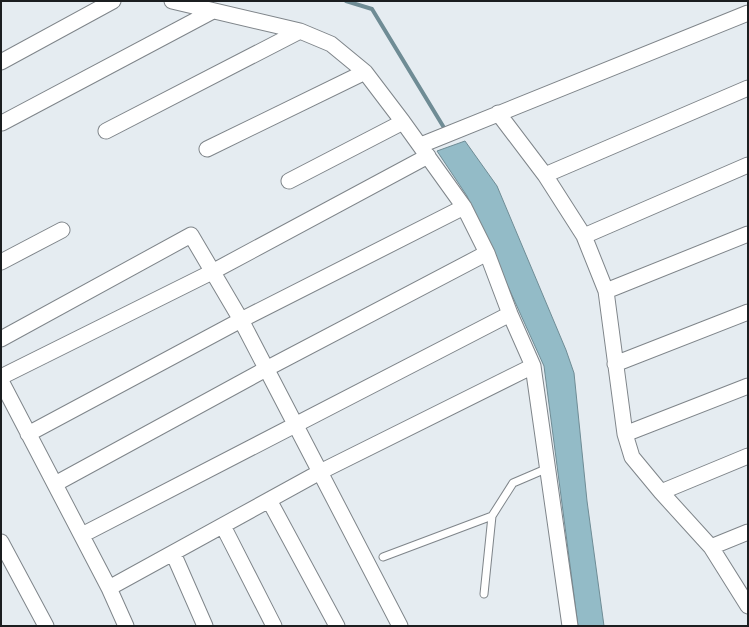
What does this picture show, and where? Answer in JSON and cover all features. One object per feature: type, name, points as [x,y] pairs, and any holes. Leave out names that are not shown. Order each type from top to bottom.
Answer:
[{"type":"street","points":[[1,62],[113,1]]},
{"type":"street","points":[[172,1],[300,31],[331,44],[365,72],[464,206],[487,253],[510,314],[533,366],[570,626]]},
{"type":"street","points":[[2,123],[213,11]]},
{"type":"street","points":[[1,377],[212,272],[476,123],[748,13]]},
{"type":"street","points":[[106,131],[300,31]]},
{"type":"street","points":[[207,149],[365,72]]},
{"type":"street","points":[[545,175],[748,88]]},
{"type":"street","points":[[498,113],[545,175],[584,236],[606,291],[625,434],[632,457],[661,492],[711,547],[747,603]]},
{"type":"street","points":[[289,181],[403,122]]},
{"type":"street","points":[[584,236],[748,165]]},
{"type":"street","points":[[28,434],[241,320],[464,206]]},
{"type":"street","points":[[1,262],[62,230]]},
{"type":"street","points":[[606,291],[748,234]]},
{"type":"street","points":[[1,340],[192,235],[241,320],[294,426],[320,472],[400,626]]},
{"type":"street","points":[[55,484],[487,253]]},
{"type":"street","points":[[616,364],[748,312]]},
{"type":"street","points":[[82,535],[510,314]]},
{"type":"street","points":[[109,588],[320,472],[533,366]]},
{"type":"street","points":[[1,381],[82,535],[109,588],[126,626]]},
{"type":"street","points":[[625,434],[748,386]]},
{"type":"street","points":[[661,492],[748,456]]},
{"type":"street","points":[[269,500],[337,626]]},
{"type":"street","points":[[223,526],[274,626]]},
{"type":"street","points":[[711,547],[748,532]]},
{"type":"street","points":[[1,542],[46,626]]},
{"type":"street","points":[[173,553],[205,626]]},
{"type":"lane","points":[[484,594],[492,516],[513,483],[548,468]]},
{"type":"lane","points":[[383,557],[492,516]]},
{"type":"water","points":[[465,141],[497,186],[566,350],[574,373],[587,501],[604,626],[578,626],[544,366],[467,196],[437,151]]},
{"type":"waterway","points":[[346,1],[372,9],[446,131]]}]
